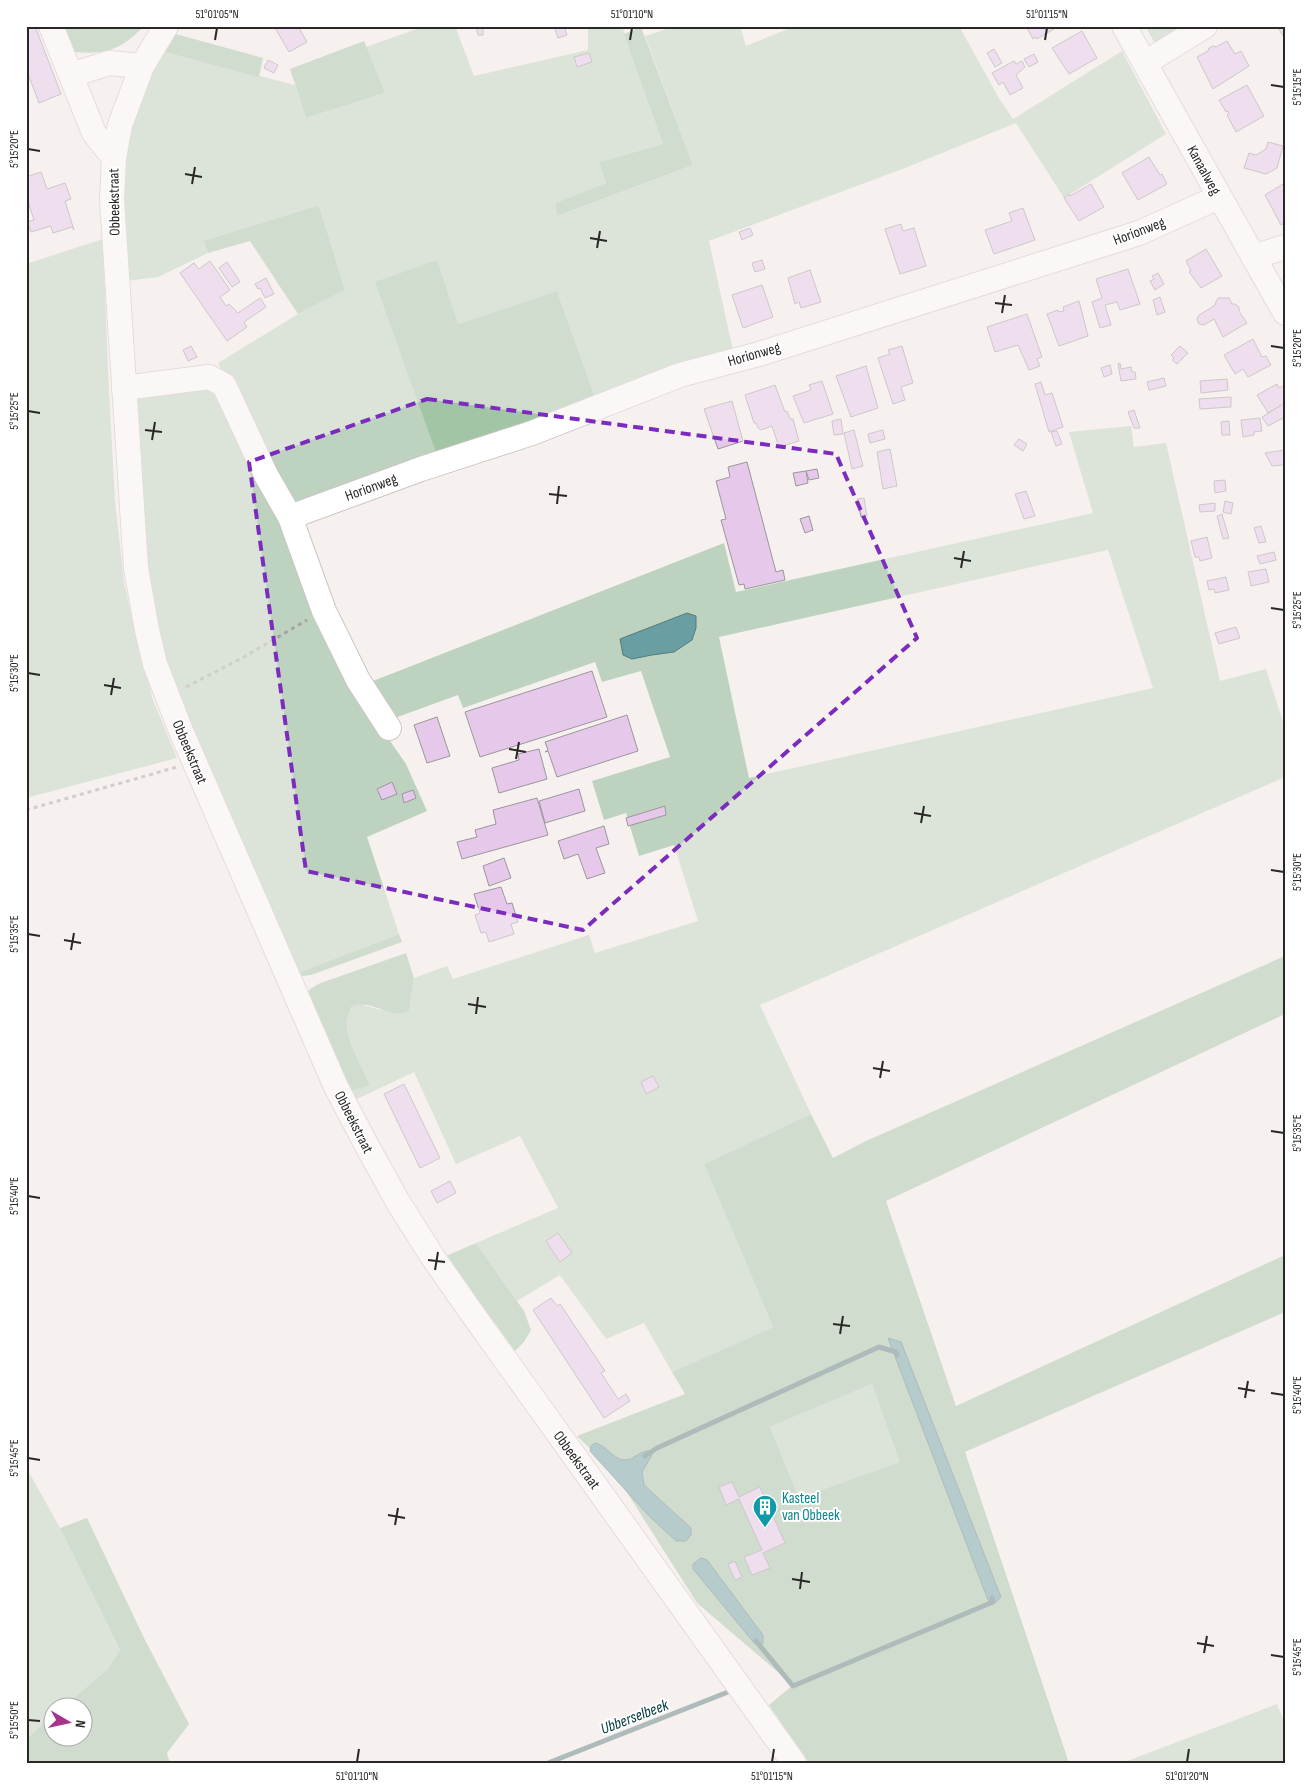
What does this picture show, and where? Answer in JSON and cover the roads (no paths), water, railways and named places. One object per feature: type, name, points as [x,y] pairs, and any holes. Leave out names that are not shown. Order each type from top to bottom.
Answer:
[{"type":"street","points":[[51,26],[94,133],[114,158]]},
{"type":"street","name":"Obbeekstraat","points":[[166,26],[142,66],[120,125],[114,158],[112,200],[136,568],[155,664],[194,762],[336,1087],[366,1146],[398,1202],[432,1256],[469,1309],[794,1763]]},
{"type":"street","name":"Kanaalweg","points":[[1124,26],[1285,313]]},
{"type":"street","points":[[1145,63],[1205,26]]},
{"type":"street","points":[[71,75],[110,63],[142,66]]},
{"type":"street","name":"Horionweg","points":[[290,517],[421,469],[532,433],[680,375],[759,354],[1139,233],[1219,197]]},
{"type":"street","points":[[1253,257],[1285,246]]},
{"type":"street","points":[[124,388],[209,377],[224,385],[266,475],[290,517],[324,611],[358,680],[389,728]]},
{"type":"water","points":[[687,613],[696,616],[696,628],[692,640],[674,652],[632,659],[623,655],[620,639]]},
{"type":"water","points":[[888,1338],[901,1342],[1001,1597],[995,1603],[988,1600]]},
{"type":"water","points":[[595,1443],[623,1460],[650,1451],[652,1455],[642,1472],[644,1485],[691,1528],[691,1535],[686,1541],[676,1541],[649,1516],[590,1451],[591,1446]]},
{"type":"water","points":[[701,1558],[707,1560],[763,1635],[763,1643],[755,1644],[693,1569],[693,1564]]},
{"type":"waterway","points":[[645,1456],[657,1448],[879,1347],[896,1352],[897,1355]]},
{"type":"waterway","points":[[756,1641],[793,1686],[993,1602],[992,1598]]},
{"type":"waterway","name":"Ubberselbeek","points":[[548,1763],[728,1692]]},
{"type":"place","name":"Kasteel van Obbeek","points":[[765,1528]]}]
